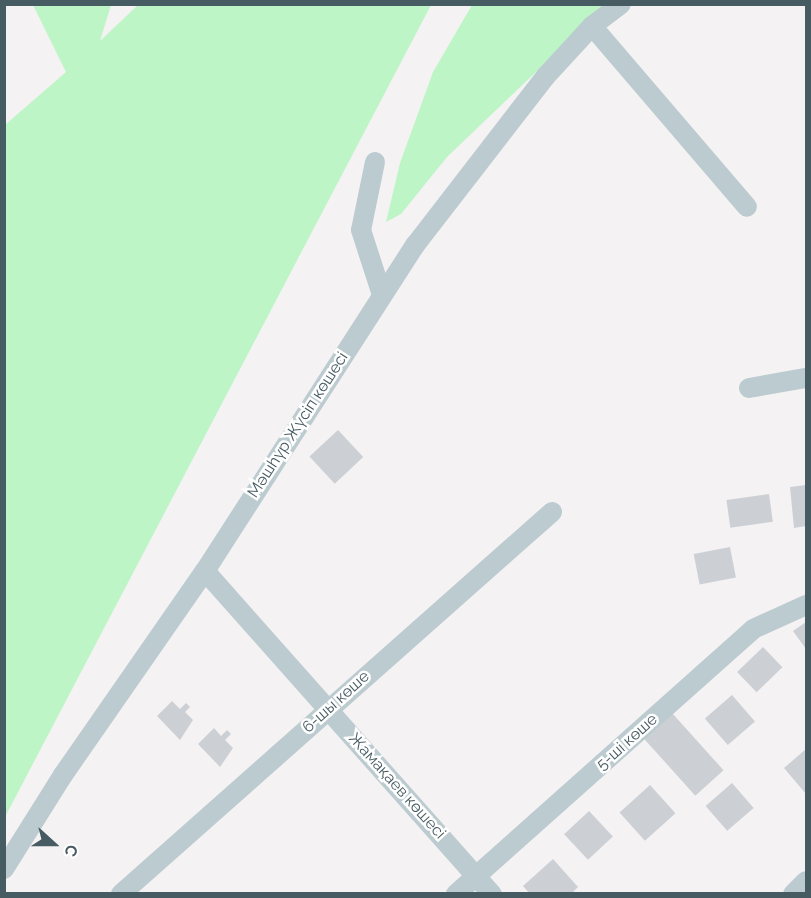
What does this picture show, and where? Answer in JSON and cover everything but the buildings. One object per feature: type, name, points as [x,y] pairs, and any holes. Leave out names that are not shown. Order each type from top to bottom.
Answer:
[{"type":"street","name":"Мәшhүр Жүсіп көшесі","points":[[4,869],[63,775],[205,571],[416,244],[546,76],[592,26],[621,4]]},
{"type":"street","points":[[592,26],[747,207]]},
{"type":"street","points":[[375,162],[362,230],[382,295]]},
{"type":"street","points":[[749,388],[807,378]]},
{"type":"street","name":"6-шы көше","points":[[121,894],[328,708],[552,512]]},
{"type":"street","name":"Жамақаев көшесі","points":[[205,571],[492,894]]},
{"type":"street","name":"5-ші көше","points":[[456,894],[753,629],[807,605]]},
{"type":"street","points":[[793,894],[807,881]]},
{"type":"green space","points":[[33,5],[111,5],[100,41],[138,5],[431,5],[5,817],[5,125],[66,72]]},
{"type":"green space","points":[[472,5],[606,5],[447,157],[401,214],[386,222],[400,163],[433,72]]}]
